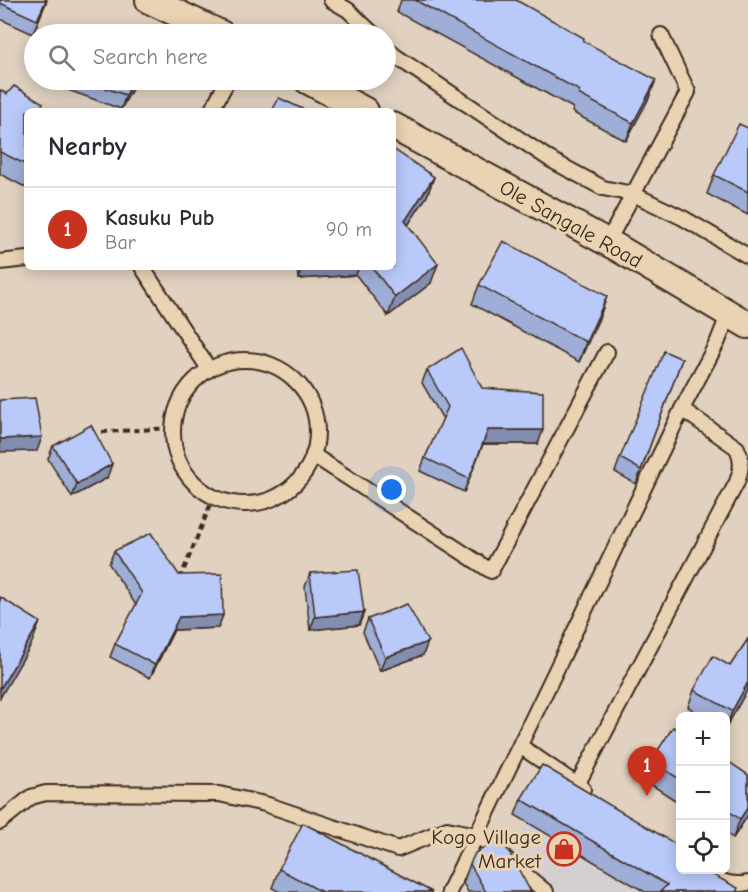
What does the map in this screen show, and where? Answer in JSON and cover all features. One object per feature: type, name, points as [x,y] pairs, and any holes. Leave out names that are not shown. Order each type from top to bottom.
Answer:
[{"type":"street","points":[[149,0],[200,24]]},
{"type":"street","points":[[326,90],[359,108]]},
{"type":"street","name":"Ole Sangale Road","points":[[396,128],[607,243],[738,319]]},
{"type":"lane","points":[[331,0],[348,10],[363,24]]},
{"type":"lane","points":[[607,243],[688,92],[661,35]]},
{"type":"lane","points":[[396,57],[551,160],[603,188],[633,194],[682,218],[748,256]]},
{"type":"lane","points":[[214,108],[223,90]]},
{"type":"lane","points":[[0,262],[24,259]]},
{"type":"lane","points":[[144,270],[208,369]]},
{"type":"lane","points":[[449,892],[682,409],[718,340],[738,319]]},
{"type":"lane","points":[[313,455],[491,571],[607,352]]},
{"type":"lane","points":[[254,360],[277,367],[297,382],[310,401],[317,424],[313,455],[307,470],[291,488],[270,499],[247,504],[223,501],[202,490],[186,473],[175,451],[172,428],[177,405],[190,384],[208,369],[230,361],[254,360]]},
{"type":"lane","points":[[577,785],[737,482],[741,470],[742,458],[737,448],[682,409]]},
{"type":"lane","points":[[520,746],[596,798]]},
{"type":"lane","points":[[0,822],[31,797],[46,793],[219,794],[265,804],[398,849],[447,829],[477,835],[546,892]]},
{"type":"lane","points":[[706,874],[729,884],[748,883]]},
{"type":"path","points":[[102,432],[172,428]]},
{"type":"path","points":[[176,589],[214,496]]},
{"type":"shaded area","name":"Kogo Village Market","points":[[535,806],[694,892],[492,892]]},
{"type":"building","points":[[0,0],[46,0],[37,20],[0,3]]},
{"type":"building","points":[[415,0],[516,0],[584,38],[583,41],[656,80],[633,123],[578,94],[580,91]]},
{"type":"building","points":[[14,86],[43,103],[40,108],[24,108],[24,164],[0,152],[0,90],[7,94]]},
{"type":"building","points":[[111,90],[129,90],[126,95]]},
{"type":"building","points":[[279,98],[301,108],[274,108]]},
{"type":"building","points":[[739,124],[748,128],[748,192],[714,175]]},
{"type":"building","points":[[396,151],[434,177],[405,221],[438,264],[395,297],[374,270],[396,270]]},
{"type":"building","points":[[503,241],[607,296],[586,342],[479,285]]},
{"type":"building","points":[[461,348],[482,388],[543,392],[543,430],[488,430],[469,479],[425,458],[448,407],[427,370]]},
{"type":"building","points":[[664,351],[682,359],[641,470],[620,458]]},
{"type":"building","points":[[35,398],[42,437],[0,439],[0,400]]},
{"type":"building","points":[[91,425],[112,464],[77,484],[53,446]]},
{"type":"building","points":[[151,533],[179,575],[222,574],[223,615],[179,617],[155,665],[115,644],[142,593],[114,551]]},
{"type":"building","points":[[358,570],[364,612],[315,617],[310,573]]},
{"type":"building","points":[[0,597],[40,622],[0,689]]},
{"type":"building","points":[[407,604],[428,642],[385,657],[368,619]]},
{"type":"building","points":[[748,639],[748,682],[732,711],[694,690],[713,656],[730,666]]},
{"type":"building","points":[[673,727],[676,728],[676,777],[651,761]]},
{"type":"building","points":[[730,763],[748,775],[748,807],[740,819],[730,812]]},
{"type":"building","points":[[542,765],[676,844],[676,874],[712,874],[738,888],[736,892],[660,892],[667,885],[521,799]]},
{"type":"building","points":[[303,823],[432,892],[322,892],[279,869]]},
{"type":"building","points":[[499,840],[505,845],[531,892],[486,892],[470,864],[475,853]]},
{"type":"place","name":"Kasuku Pub","points":[[647,796]]},
{"type":"place","name":"Kogo Village Market","points":[[564,849]]}]
